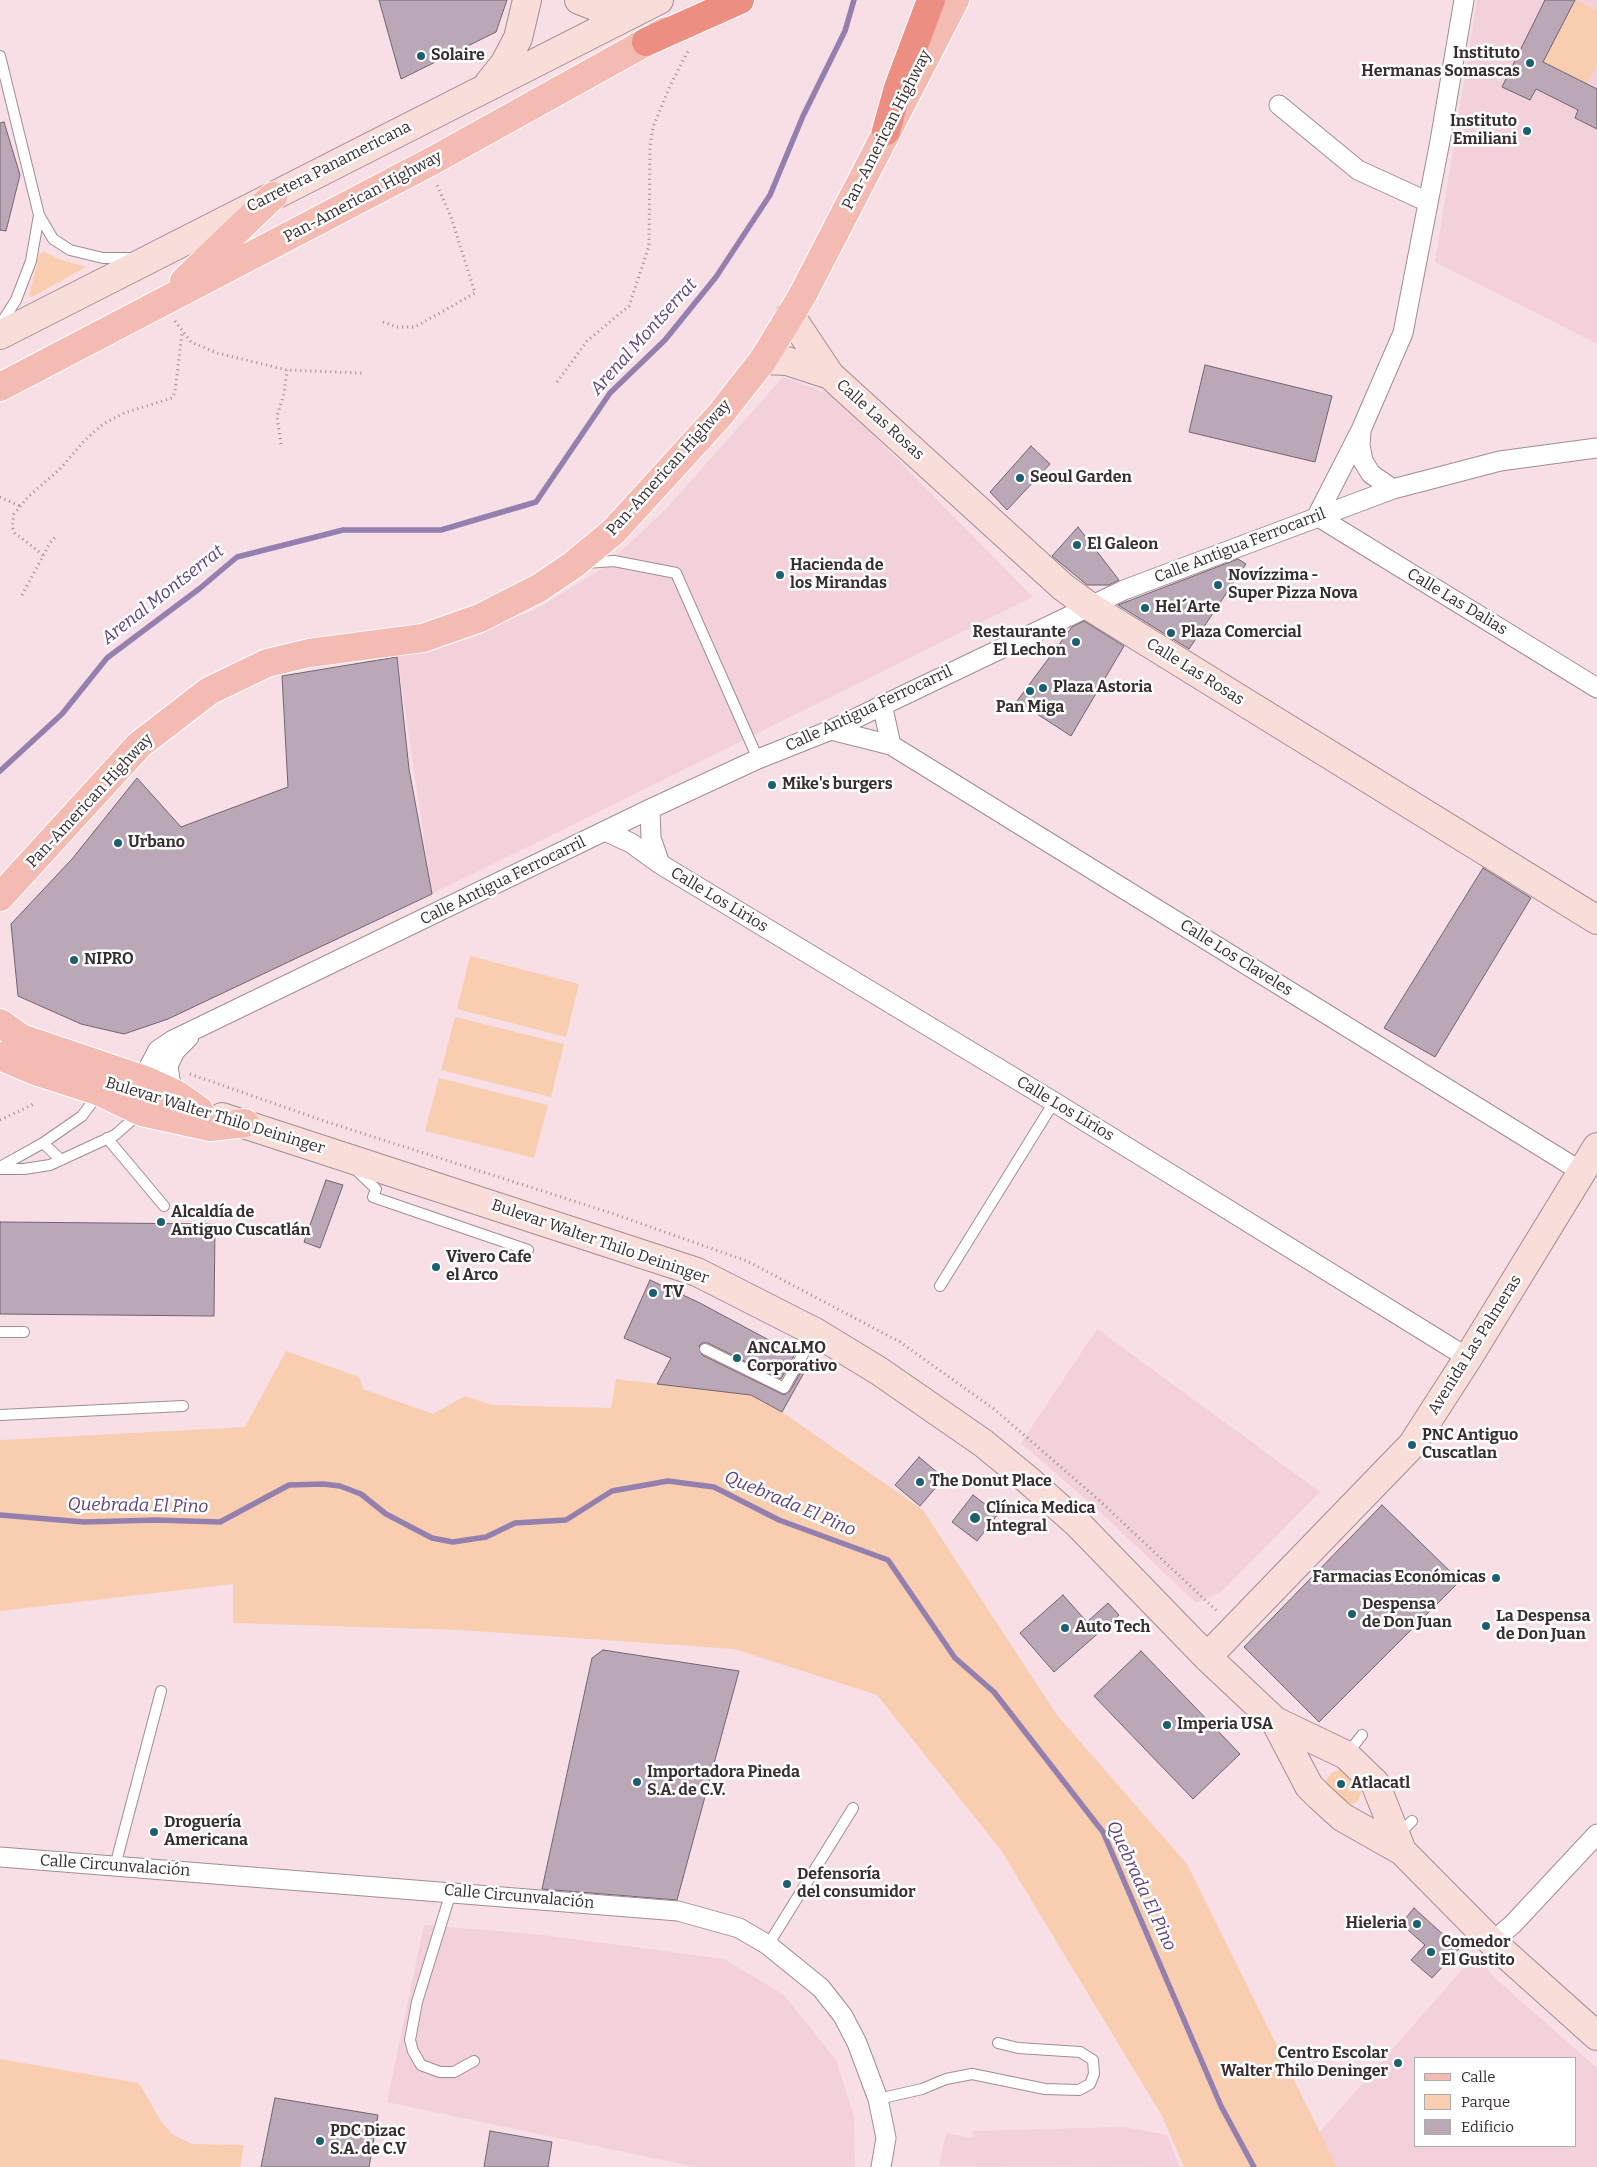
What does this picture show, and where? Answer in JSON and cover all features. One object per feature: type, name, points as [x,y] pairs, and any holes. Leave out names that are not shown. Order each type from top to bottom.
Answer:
[{"type":"highway","points":[[646,42],[740,0]]},
{"type":"highway","points":[[886,131],[898,88],[931,0]]},
{"type":"main road","name":"Pan-American Highway","points":[[0,387],[432,160],[722,0]]},
{"type":"main road","name":"Pan-American Highway","points":[[0,897],[139,745],[208,691],[267,663],[309,653],[423,638],[480,618],[539,588],[572,565],[614,531],[648,496],[719,416],[763,360],[790,315],[955,0]]},
{"type":"main road","points":[[169,299],[190,273],[273,196]]},
{"type":"main road","points":[[0,868],[139,745]]},
{"type":"main road","points":[[0,918],[20,891],[60,846],[84,815],[104,784]]},
{"type":"main road","points":[[1,1043],[21,1038],[210,1127],[245,1123]]},
{"type":"main road","points":[[1,1043],[34,1071],[100,1092],[143,1095],[176,1094],[199,1110]]},
{"type":"street","points":[[487,86],[505,63],[518,38],[527,0]]},
{"type":"street","points":[[579,0],[602,9],[634,13]]},
{"type":"street","name":"Carretera Panamericana","points":[[0,335],[659,0]]},
{"type":"street","points":[[1317,516],[1361,430],[1403,333],[1464,0]]},
{"type":"street","points":[[1279,104],[1358,170],[1428,202]]},
{"type":"street","name":"Calle Las Rosas","points":[[790,315],[830,375],[1049,575],[1089,606],[1597,920]]},
{"type":"street","name":"Calle Las Rosas","points":[[763,360],[787,362],[830,375]]},
{"type":"street","points":[[1361,430],[1360,445],[1363,461],[1371,474],[1394,489]]},
{"type":"street","points":[[1588,448],[1597,458]]},
{"type":"street","name":"Calle Antigua Ferrocarril","points":[[143,1095],[158,1050],[173,1040],[650,809],[758,759],[831,730],[1124,590],[1317,516],[1394,489],[1500,461],[1588,448]]},
{"type":"street","name":"Calle Las Dalias","points":[[1317,516],[1597,688]]},
{"type":"street","points":[[882,704],[891,744]]},
{"type":"street","name":"Calle Los Claveles","points":[[831,730],[891,744],[1582,1172]]},
{"type":"street","name":"Calle Los Lirios","points":[[650,809],[651,838],[660,864]]},
{"type":"street","name":"Calle Los Lirios","points":[[605,831],[632,843],[660,864],[1054,1102],[1468,1358]]},
{"type":"street","name":"Calle Antigua Ferrocarril","points":[[176,1094],[171,1086],[168,1066],[175,1051],[195,1031]]},
{"type":"street","points":[[100,1092],[184,1112],[192,1113],[199,1110]]},
{"type":"street","name":"Bulevar Walter Thilo Deininger","points":[[143,1095],[245,1123],[696,1272],[815,1332],[879,1371],[983,1442],[1027,1479],[1078,1524],[1207,1656],[1275,1721],[1309,1786],[1342,1817],[1404,1836]]},
{"type":"street","name":"Avenida Las Palmeras","points":[[1207,1656],[1412,1445],[1468,1358],[1597,1147]]},
{"type":"street","name":"Bulevar Walter Thilo Deininger","points":[[1275,1721],[1354,1745],[1404,1836],[1492,1942],[1597,2036]]},
{"type":"street","points":[[1309,1786],[1314,1774],[1322,1764],[1354,1745]]},
{"type":"street","points":[[1342,1817],[1355,1816],[1367,1809],[1374,1797],[1375,1783]]},
{"type":"street","points":[[1492,1942],[1513,1924],[1597,1834]]},
{"type":"street","name":"Calle Circunvalación","points":[[0,1857],[678,1911],[738,1928],[768,1945],[821,1988],[843,2016],[857,2043],[878,2099],[886,2138],[881,2167]]},
{"type":"lane","points":[[0,56],[39,215],[53,239],[70,250],[103,258],[150,259]]},
{"type":"lane","points":[[0,325],[16,300],[31,261],[39,215]]},
{"type":"lane","points":[[572,565],[614,561],[676,574],[758,759]]},
{"type":"lane","points":[[0,1168],[43,1143],[82,1116],[100,1092]]},
{"type":"lane","points":[[0,1168],[24,1169],[50,1165],[115,1135],[143,1095]]},
{"type":"lane","points":[[940,1286],[1054,1102]]},
{"type":"lane","points":[[107,1138],[164,1206]]},
{"type":"lane","points":[[43,1143],[61,1160]]},
{"type":"lane","points":[[340,1154],[376,1189],[373,1197],[528,1250]]},
{"type":"lane","points":[[0,1332],[24,1332]]},
{"type":"lane","points":[[705,1349],[784,1388],[815,1332]]},
{"type":"lane","points":[[0,1415],[182,1406]]},
{"type":"lane","points":[[115,1866],[161,1691]]},
{"type":"lane","points":[[768,1945],[853,1808]]},
{"type":"lane","points":[[451,1892],[417,2002],[410,2040],[413,2051],[421,2065],[440,2072],[454,2072],[474,2061]]},
{"type":"lane","points":[[878,2099],[922,2089],[946,2079],[972,2074],[1046,2089],[1079,2090],[1090,2084],[1094,2074],[1093,2060],[1080,2052],[1018,2048],[998,2043]]},
{"type":"path","points":[[556,382],[587,341],[629,306],[649,246],[650,146],[653,127],[670,86],[694,44]]},
{"type":"path","points":[[383,322],[397,327],[414,327],[475,293],[476,288],[451,217],[434,178],[432,160]]},
{"type":"path","points":[[169,299],[182,333],[190,342],[217,353],[287,370],[362,373]]},
{"type":"path","points":[[43,555],[15,533],[12,527],[14,514],[103,424],[124,413],[172,398],[176,392],[182,333]]},
{"type":"path","points":[[281,444],[277,416],[284,394],[287,370]]},
{"type":"path","points":[[0,497],[20,506]]},
{"type":"path","points":[[22,595],[50,543],[57,536]]},
{"type":"path","points":[[0,1120],[36,1103]]},
{"type":"shaded area","name":"Instituto Emiliani","points":[[1477,0],[1597,0],[1597,344],[1435,262]]},
{"type":"shaded area","points":[[783,377],[835,396],[1033,597],[432,894],[397,654],[533,611],[603,568],[666,509]]},
{"type":"shaded area","points":[[1097,1329],[1320,1492],[1222,1591],[1196,1603],[1097,1509],[1021,1443]]},
{"type":"shaded area","points":[[424,1925],[535,1934],[724,1959],[784,1995],[836,2060],[854,2117],[855,2167],[696,2167],[387,2102]]},
{"type":"shaded area","name":"Centro Escolar Walter Thilo Deninger","points":[[1475,1955],[1497,1980],[1597,2068],[1597,2167],[1337,2167],[1319,2133]]},
{"type":"shaded area","points":[[1124,2127],[1167,2135],[1180,2167],[939,2166],[946,2133],[972,2138],[973,2131]]},
{"type":"green space","points":[[1575,0],[1597,10],[1597,65],[1587,84],[1543,62]]},
{"type":"green space","points":[[43,251],[61,260],[86,267],[32,297],[29,296],[39,255]]},
{"type":"green space","points":[[470,956],[579,984],[566,1037],[457,1009]]},
{"type":"green space","points":[[455,1017],[564,1044],[551,1097],[441,1070]]},
{"type":"green space","points":[[439,1078],[548,1105],[534,1158],[425,1131]]},
{"type":"green space","points":[[286,1351],[359,1377],[363,1389],[433,1414],[465,1396],[492,1405],[611,1408],[616,1379],[751,1395],[782,1412],[923,1510],[1057,1715],[1187,1864],[1337,2167],[1184,2167],[1162,2116],[1001,1850],[877,1695],[734,1649],[460,1630],[233,1623],[233,1584],[0,1611],[0,1440],[245,1427]]},
{"type":"green space","points":[[1343,1768],[1363,1789],[1358,1801],[1346,1807],[1324,1783],[1331,1773]]},
{"type":"green space","points":[[0,2059],[139,2083],[161,2121],[172,2134],[192,2144],[244,2145],[240,2167],[0,2167]]},
{"type":"building","name":"Solaire","points":[[379,0],[507,0],[496,32],[401,79]]},
{"type":"building","name":"Instituto Hermanas Somascas","points":[[1545,0],[1575,0],[1543,62],[1597,89],[1597,129],[1575,118],[1578,110],[1536,89],[1530,100],[1502,87]]},
{"type":"building","points":[[4,122],[20,175],[6,231],[0,230],[0,123]]},
{"type":"building","points":[[1205,365],[1332,396],[1315,462],[1189,432]]},
{"type":"building","name":"Seoul Garden","points":[[1031,446],[1050,464],[1007,510],[990,492]]},
{"type":"building","name":"El Galeon","points":[[1078,527],[1119,580],[1109,585],[1087,585],[1052,556]]},
{"type":"building","name":"Plaza Comercial","points":[[1238,559],[1246,564],[1189,649],[1118,605]]},
{"type":"building","points":[[1084,621],[1124,646],[1071,736],[1017,701],[1072,627]]},
{"type":"building","points":[[397,657],[409,769],[432,894],[168,1019],[124,1034],[81,1024],[18,996],[11,924],[72,859],[137,778],[181,827],[288,787],[282,676]]},
{"type":"building","points":[[1483,868],[1531,898],[1435,1057],[1384,1028]]},
{"type":"building","points":[[326,1180],[343,1185],[320,1248],[304,1242]]},
{"type":"building","points":[[0,1222],[215,1224],[214,1316],[0,1314]]},
{"type":"building","name":"ANCALMO Corporativo","points":[[650,1280],[698,1302],[795,1354],[781,1379],[708,1343],[702,1343],[699,1346],[702,1355],[784,1395],[790,1391],[807,1361],[810,1362],[782,1412],[751,1395],[657,1384],[671,1358],[624,1338]]},
{"type":"building","name":"The Donut Place","points":[[919,1457],[944,1478],[920,1506],[895,1485]]},
{"type":"building","name":"Clínica Medica Integral","points":[[973,1495],[998,1514],[977,1541],[952,1522]]},
{"type":"building","name":"Despensa de Don Juan","points":[[1382,1505],[1460,1581],[1319,1722],[1244,1647]]},
{"type":"building","name":"Auto Tech","points":[[1063,1595],[1087,1622],[1108,1603],[1119,1615],[1054,1672],[1020,1633]]},
{"type":"building","name":"Importadora Pineda S.A. de C.V.","points":[[603,1650],[739,1671],[677,1900],[542,1889],[592,1658]]},
{"type":"building","name":"Imperia USA","points":[[1141,1651],[1240,1754],[1193,1799],[1094,1696]]},
{"type":"building","points":[[1414,1908],[1459,1949],[1432,1978],[1411,1960],[1425,1945],[1401,1924]]},
{"type":"building","name":"PDC Dizac S.A. de C.V","points":[[275,2098],[378,2115],[369,2167],[261,2167]]},
{"type":"building","points":[[490,2131],[552,2142],[548,2167],[484,2167]]},
{"type":"waterway","name":"Arenal Montserrat","points":[[0,771],[62,714],[107,658],[199,589],[237,557],[343,530],[441,530],[536,502],[610,393],[665,340],[716,277],[770,195],[803,116],[845,31],[854,0]]},
{"type":"waterway","name":"Quebrada El Pino","points":[[0,1515],[84,1522],[156,1520],[220,1522],[289,1485],[323,1484],[340,1486],[361,1494],[386,1514],[432,1538],[453,1542],[486,1537],[515,1523],[566,1520],[612,1491],[668,1481],[714,1487],[779,1520],[888,1560],[955,1658],[994,1692],[1103,1832],[1221,2106],[1254,2167]]},
{"type":"place","name":"Solaire","points":[[421,56]]},
{"type":"place","name":"Instituto Hermanas Somascas","points":[[1530,63]]},
{"type":"place","name":"Instituto Emiliani","points":[[1527,131]]},
{"type":"place","name":"Seoul Garden","points":[[1020,478]]},
{"type":"place","name":"El Galeon","points":[[1077,545]]},
{"type":"place","name":"Hacienda de los Mirandas","points":[[780,575]]},
{"type":"place","name":"Novízzima - Super Pizza Nova","points":[[1218,585]]},
{"type":"place","name":"Hel´Arte","points":[[1145,608]]},
{"type":"place","name":"Plaza Comercial","points":[[1171,633]]},
{"type":"place","name":"Restaurante El Lechon","points":[[1076,642]]},
{"type":"place","name":"Plaza Astoria","points":[[1043,688]]},
{"type":"place","name":"Pan Miga","points":[[1030,691]]},
{"type":"place","name":"Mike's burgers","points":[[772,785]]},
{"type":"place","name":"Urbano","points":[[118,843]]},
{"type":"place","name":"NIPRO","points":[[74,960]]},
{"type":"place","name":"Alcaldía de Antiguo Cuscatlán","points":[[161,1222]]},
{"type":"place","name":"Vivero Cafe el Arco","points":[[436,1267]]},
{"type":"place","name":"TV","points":[[653,1293]]},
{"type":"place","name":"ANCALMO Corporativo","points":[[737,1358]]},
{"type":"place","name":"PNC Antiguo Cuscatlan","points":[[1412,1445]]},
{"type":"place","name":"The Donut Place","points":[[920,1482]]},
{"type":"place","name":"Clínica Medica Integral","points":[[975,1518]]},
{"type":"place","name":"Farmacias Económicas","points":[[1496,1578]]},
{"type":"place","name":"Despensa de Don Juan","points":[[1352,1614]]},
{"type":"place","name":"La Despensa de Don Juan","points":[[1486,1626]]},
{"type":"place","name":"Auto Tech","points":[[1065,1628]]},
{"type":"place","name":"Imperia USA","points":[[1167,1725]]},
{"type":"place","name":"Importadora Pineda S.A. de C.V.","points":[[637,1782]]},
{"type":"place","name":"Atlacatl","points":[[1341,1784]]},
{"type":"place","name":"Droguería Americana","points":[[154,1832]]},
{"type":"place","name":"Defensoría del consumidor","points":[[787,1884]]},
{"type":"place","name":"Hieleria","points":[[1417,1924]]},
{"type":"place","name":"Comedor El Gustito","points":[[1431,1952]]},
{"type":"place","name":"Centro Escolar Walter Thilo Deninger","points":[[1398,2063]]},
{"type":"place","name":"PDC Dizac S.A. de C.V","points":[[320,2141]]}]
